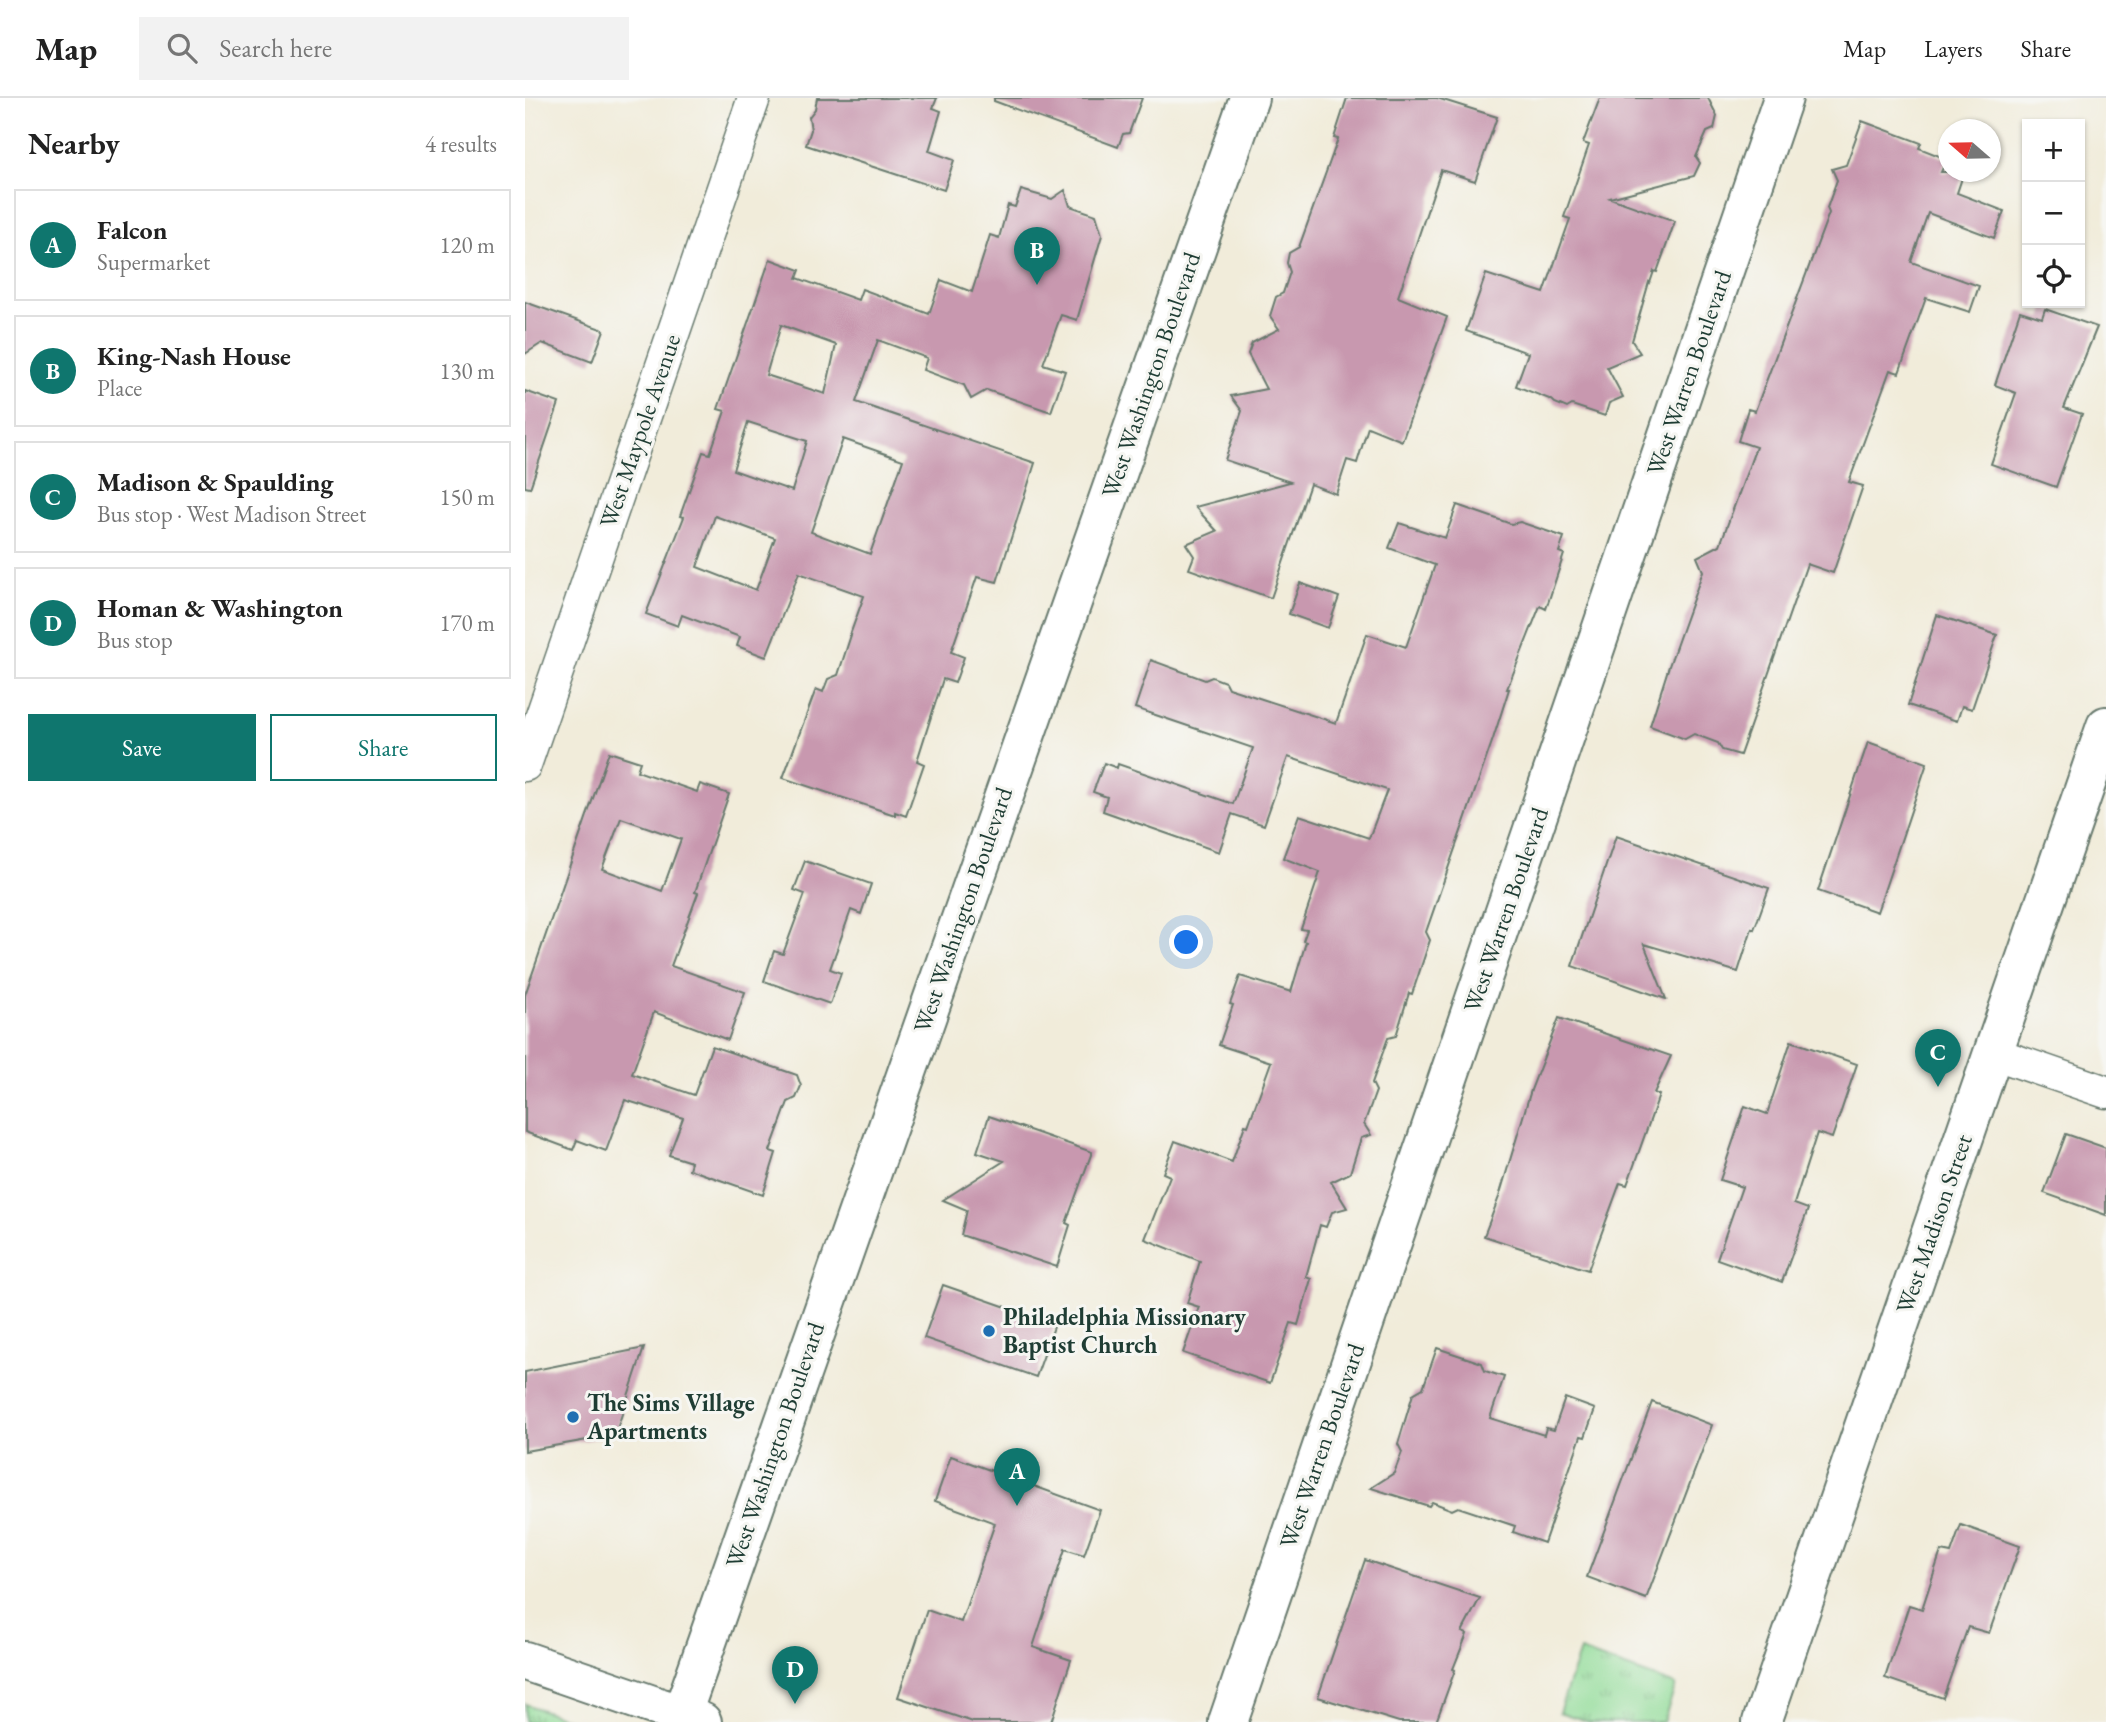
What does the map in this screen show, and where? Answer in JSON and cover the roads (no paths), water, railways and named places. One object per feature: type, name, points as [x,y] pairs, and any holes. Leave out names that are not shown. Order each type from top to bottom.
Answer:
[{"type":"street","name":"West Maypole Avenue","points":[[525,765],[754,98]]},
{"type":"street","name":"West Washington Boulevard","points":[[687,1720],[1248,98]]},
{"type":"street","name":"West Warren Boulevard","points":[[1229,1722],[1783,98]]},
{"type":"street","name":"West Madison Street","points":[[1762,1722],[2106,726]]},
{"type":"street","points":[[1993,1053],[2106,1092]]},
{"type":"street","points":[[525,1661],[687,1720]]},
{"type":"place","name":"King-Nash House","points":[[1037,285]]},
{"type":"place","name":"Madison & Spaulding","points":[[1938,1087]]},
{"type":"place","name":"Philadelphia Missionary Baptist Church","points":[[989,1331]]},
{"type":"place","name":"The Sims Village Apartments","points":[[573,1417]]},
{"type":"place","name":"Falcon","points":[[1017,1506]]},
{"type":"place","name":"Homan & Washington","points":[[795,1704]]}]
